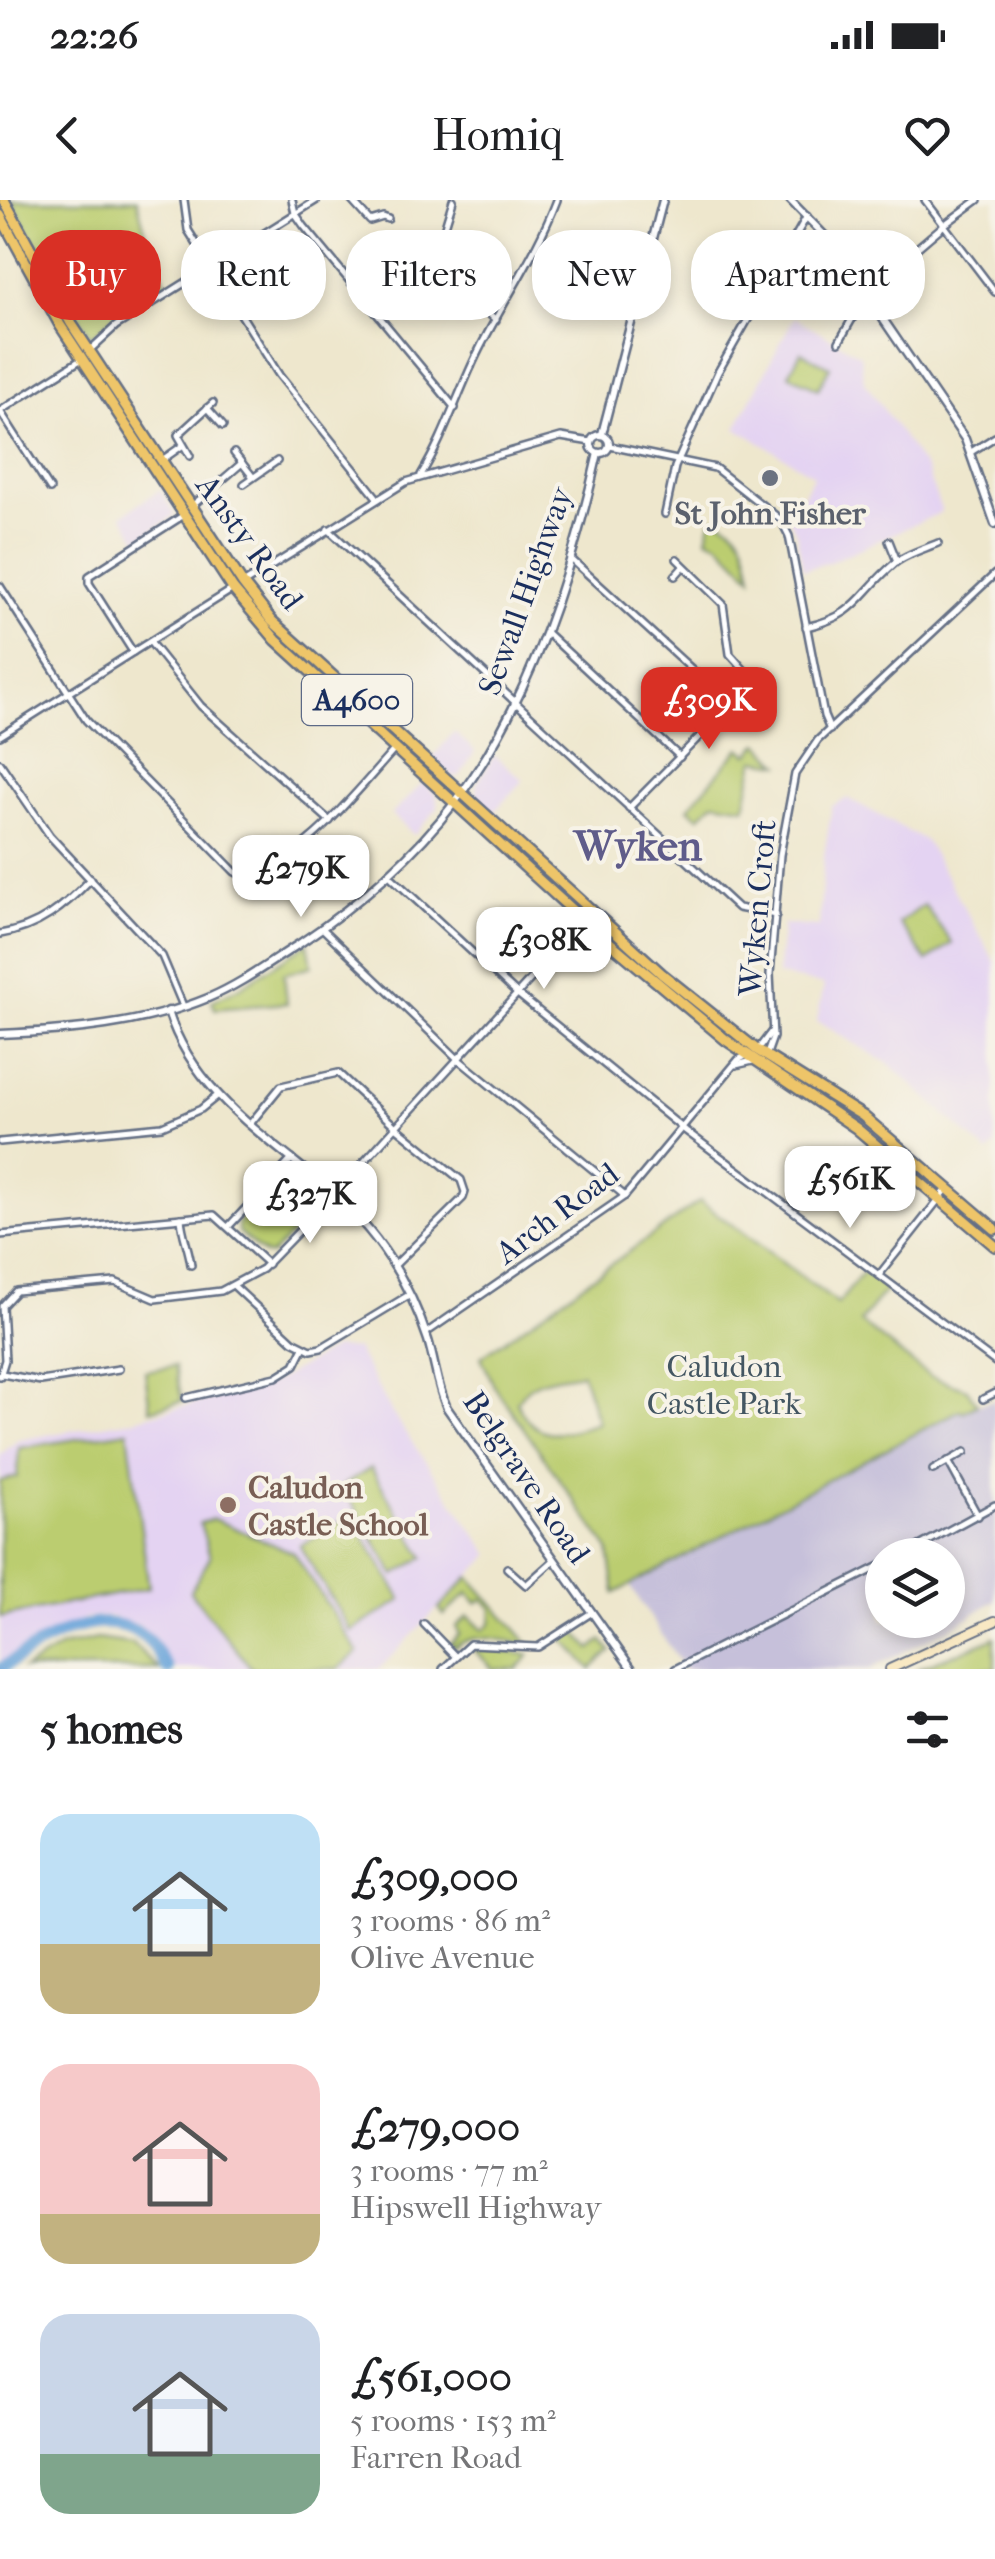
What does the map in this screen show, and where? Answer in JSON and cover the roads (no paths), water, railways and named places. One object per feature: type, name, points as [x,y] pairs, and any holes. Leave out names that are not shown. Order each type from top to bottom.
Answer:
[{"type":"highway","name":"Ansty Road","points":[[4,200],[86,355],[184,515],[276,640],[395,749],[458,798],[756,1055],[847,1105],[995,1229]]},
{"type":"highway","name":"Ansty Road","points":[[0,215],[60,326],[86,355],[162,460],[238,586],[582,923],[856,1128],[995,1246]]},
{"type":"highway","points":[[582,923],[592,912]]},
{"type":"main road","points":[[893,1668],[995,1618]]},
{"type":"street","points":[[184,200],[188,230]]},
{"type":"street","points":[[292,200],[295,213],[454,408]]},
{"type":"street","points":[[268,230],[316,200]]},
{"type":"street","points":[[351,200],[370,220],[388,219]]},
{"type":"street","points":[[444,230],[453,200]]},
{"type":"street","points":[[512,289],[557,200]]},
{"type":"street","points":[[0,736],[402,483],[563,437],[591,442],[602,434],[663,200]]},
{"type":"street","points":[[790,200],[819,230]]},
{"type":"street","points":[[925,200],[995,292]]},
{"type":"street","points":[[925,241],[978,200]]},
{"type":"street","points":[[665,514],[674,467],[718,372],[808,215]]},
{"type":"street","points":[[50,488],[0,411],[86,355],[116,326],[181,285]]},
{"type":"street","points":[[245,320],[282,378],[378,499]]},
{"type":"street","points":[[419,478],[496,320]]},
{"type":"street","points":[[838,342],[852,320]]},
{"type":"street","points":[[883,320],[972,452],[995,524]]},
{"type":"street","points":[[190,456],[178,435],[213,402]]},
{"type":"street","points":[[207,408],[222,426]]},
{"type":"street","points":[[602,434],[610,446],[723,472],[781,520],[789,536],[830,730]]},
{"type":"street","points":[[972,452],[995,437]]},
{"type":"street","points":[[591,442],[598,454],[610,446]]},
{"type":"street","points":[[162,460],[182,446]]},
{"type":"street","points":[[234,453],[253,477]]},
{"type":"street","name":"Sewall Highway","points":[[0,1034],[97,1026],[207,998],[243,980],[322,928],[388,874],[458,798],[515,703],[570,558],[598,454]]},
{"type":"street","points":[[244,484],[276,461]]},
{"type":"street","points":[[192,506],[242,463]]},
{"type":"street","points":[[134,653],[89,583],[89,576],[184,515]]},
{"type":"street","points":[[328,530],[738,908],[777,915]]},
{"type":"street","points":[[889,541],[897,561]]},
{"type":"street","points":[[806,626],[834,621],[897,561],[938,543]]},
{"type":"street","points":[[570,558],[731,705]]},
{"type":"street","points":[[677,559],[724,604],[730,654],[754,681]]},
{"type":"street","points":[[675,576],[684,567]]},
{"type":"street","name":"Wyken Croft","points":[[756,1055],[771,1048],[770,974],[780,856],[792,781],[804,756],[995,574]]},
{"type":"street","points":[[0,586],[68,693],[100,734],[235,872],[245,875],[259,870],[312,838],[395,749]]},
{"type":"street","points":[[545,631],[680,756]]},
{"type":"street","points":[[150,642],[202,706],[330,821]]},
{"type":"street","points":[[629,808],[764,670]]},
{"type":"street","points":[[0,763],[35,818],[162,956],[183,1006]]},
{"type":"street","points":[[388,874],[518,994],[683,1128],[995,1362]]},
{"type":"street","points":[[0,934],[50,916],[92,879]]},
{"type":"street","points":[[341,1187],[582,923]]},
{"type":"street","points":[[322,928],[458,1059],[625,1196]]},
{"type":"street","points":[[168,1011],[174,1030],[217,1096],[326,1187]]},
{"type":"street","name":"Arch Road","points":[[426,1334],[625,1196],[736,1064],[756,1055]]},
{"type":"street","points":[[250,1124],[282,1086],[338,1072],[396,1127],[461,1180],[463,1198],[394,1266]]},
{"type":"street","points":[[0,1142],[162,1126],[200,1109],[217,1096]]},
{"type":"street","points":[[228,1227],[292,1159]]},
{"type":"street","points":[[326,1202],[326,1187],[341,1187]]},
{"type":"street","points":[[326,1202],[342,1202],[341,1187]]},
{"type":"street","points":[[879,1275],[947,1189]]},
{"type":"street","points":[[119,1369],[41,1381],[1,1375],[6,1360],[2,1306],[16,1291],[118,1282],[158,1299],[204,1295],[234,1286],[268,1264],[326,1202]]},
{"type":"street","name":"Belgrave Road","points":[[342,1202],[374,1236],[410,1296],[426,1334],[447,1408],[632,1669]]},
{"type":"street","points":[[0,1235],[214,1215],[268,1264]]},
{"type":"street","points":[[180,1218],[190,1265]]},
{"type":"street","points":[[234,1286],[303,1348],[321,1348],[410,1296]]},
{"type":"street","points":[[186,1398],[276,1377],[295,1365],[303,1348]]},
{"type":"street","points":[[984,1400],[995,1394]]},
{"type":"street","points":[[932,1470],[964,1452]]},
{"type":"street","points":[[948,1461],[978,1516]]},
{"type":"street","points":[[935,1538],[995,1505]]},
{"type":"street","points":[[508,1568],[526,1585],[554,1560]]},
{"type":"street","points":[[675,1669],[865,1574]]},
{"type":"street","points":[[443,1669],[473,1643],[521,1649],[539,1647],[591,1613]]},
{"type":"street","points":[[424,1624],[456,1656]]},
{"type":"waterway","points":[[0,1669],[70,1630],[108,1624],[126,1627],[145,1637],[168,1669]]},
{"type":"place","name":"St John Fisher","points":[[770,478]]},
{"type":"place","name":"Caludon Castle School","points":[[228,1505]]},
{"type":"district","name":"Wyken","points":[[638,845]]},
{"type":"park label","name":"Caludon Castle Park","points":[[724,1384]]}]
